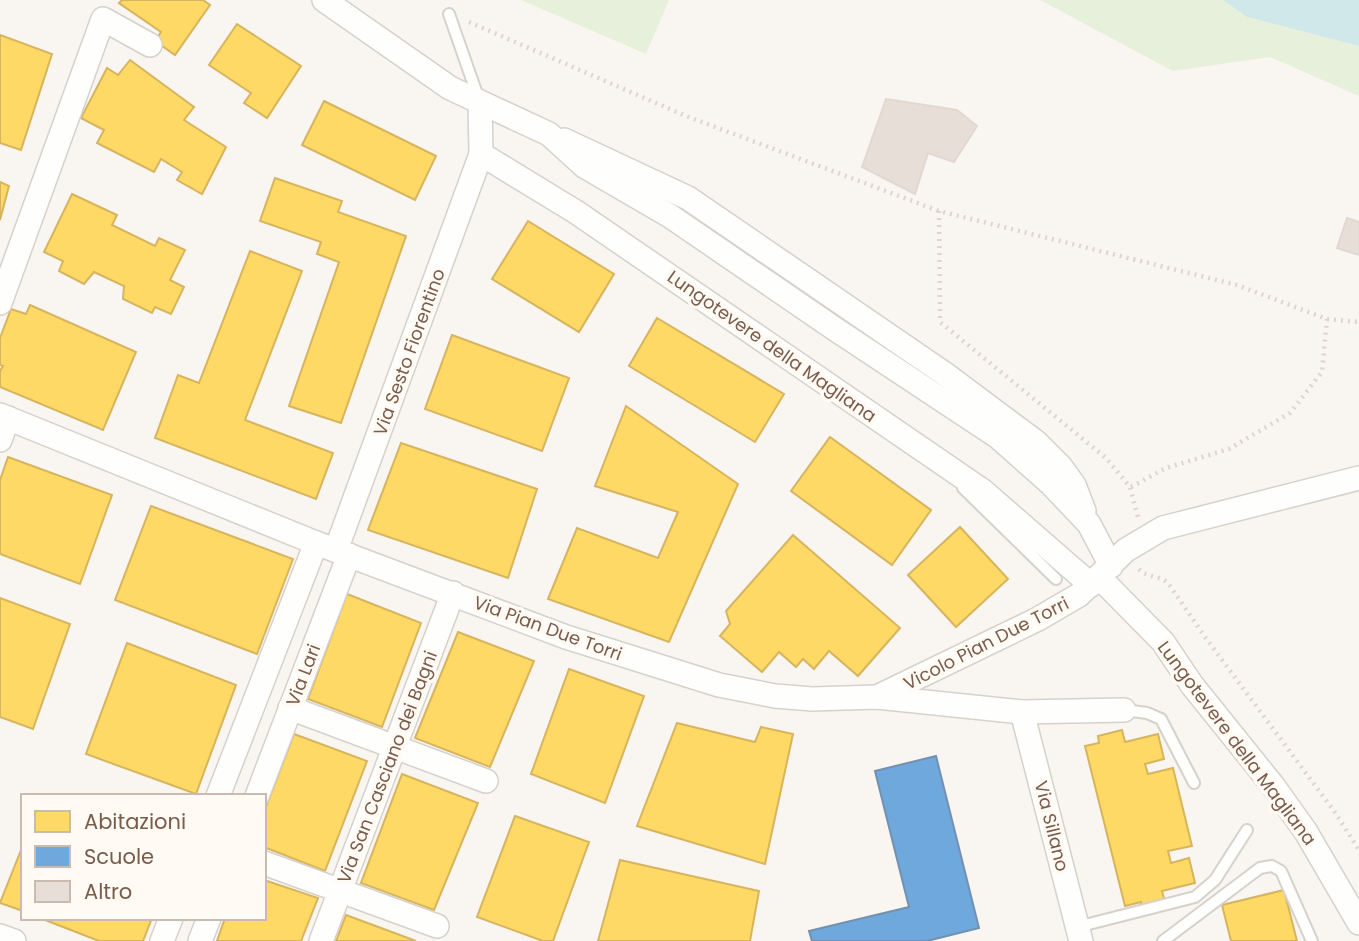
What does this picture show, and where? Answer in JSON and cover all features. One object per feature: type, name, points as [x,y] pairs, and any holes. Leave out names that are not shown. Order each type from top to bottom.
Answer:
[{"type":"street","name":"Lungotevere della Magliana","points":[[324,0],[450,88],[549,134],[584,166],[670,216],[998,437],[1051,484],[1089,524],[1100,576]]},
{"type":"street","points":[[0,303],[103,19],[150,45]]},
{"type":"street","points":[[480,103],[481,154]]},
{"type":"street","name":"Lungotevere della Magliana","points":[[481,154],[576,212],[807,369],[1100,576],[1163,642],[1192,685],[1274,787],[1306,832],[1359,923]]},
{"type":"street","name":"Via Sesto Fiorentino","points":[[334,549],[481,154]]},
{"type":"street","points":[[0,440],[4,417]]},
{"type":"street","name":"Via Pian Due Torri","points":[[4,417],[334,549],[578,641],[719,685],[758,694],[793,698],[833,700],[877,697],[1022,712],[1124,710]]},
{"type":"street","name":"Vicolo Pian Due Torri","points":[[877,697],[1038,619],[1079,595],[1126,550],[1163,528],[1359,478]]},
{"type":"street","points":[[219,794],[334,549]]},
{"type":"street","name":"Via Lari","points":[[258,794],[290,708],[334,549]]},
{"type":"street","name":"Via San Casciano dei Bagni","points":[[321,941],[453,593]]},
{"type":"street","points":[[290,708],[486,781]]},
{"type":"street","name":"Via Sillano","points":[[1022,712],[1079,934]]},
{"type":"street","points":[[266,864],[436,926]]},
{"type":"street","points":[[162,941],[170,920]]},
{"type":"street","points":[[200,941],[208,920]]},
{"type":"street","points":[[0,936],[14,941]]},
{"type":"lane","points":[[449,14],[480,103]]},
{"type":"lane","points":[[928,455],[1056,579]]},
{"type":"lane","points":[[1124,710],[1147,713],[1161,719],[1194,783]]},
{"type":"lane","points":[[1079,934],[1195,897],[1215,880],[1247,830]]},
{"type":"lane","points":[[1163,941],[1260,868],[1272,866],[1280,871],[1312,941]]},
{"type":"path","points":[[449,14],[686,116],[939,211],[1237,285],[1327,319],[1359,322]]},
{"type":"path","points":[[939,211],[940,322],[1106,458],[1130,487],[1138,517],[1148,536]]},
{"type":"path","points":[[1130,487],[1166,468],[1229,449],[1290,413],[1322,372],[1327,319]]},
{"type":"green space","points":[[521,0],[669,0],[646,54]]},
{"type":"green space","points":[[1040,0],[1223,0],[1247,17],[1359,46],[1359,96],[1270,57],[1173,71]]},
{"type":"water","points":[[1223,0],[1359,0],[1359,46],[1247,17]]},
{"type":"building: Abitazioni","points":[[122,0],[203,0],[210,5],[175,55],[155,41],[161,32],[119,3]]},
{"type":"building: Abitazioni","points":[[237,24],[301,66],[267,118],[244,103],[251,93],[209,65]]},
{"type":"building: Abitazioni","points":[[0,35],[52,54],[21,150],[0,143]]},
{"type":"building: Abitazioni","points":[[130,60],[194,107],[184,120],[226,147],[202,194],[177,180],[182,172],[161,159],[154,172],[97,143],[104,130],[81,118],[107,68],[118,75]]},
{"type":"building: Abitazioni","points":[[324,101],[436,156],[415,200],[302,145]]},
{"type":"building: Abitazioni","points":[[275,178],[342,201],[338,212],[406,236],[341,423],[289,406],[339,262],[317,254],[321,242],[260,221]]},
{"type":"building: Abitazioni","points":[[0,182],[9,186],[0,220]]},
{"type":"building: Abitazioni","points":[[72,194],[117,215],[112,225],[155,246],[159,238],[185,250],[170,280],[184,287],[171,314],[155,307],[152,313],[123,299],[124,286],[94,272],[84,284],[59,271],[63,261],[44,252]]},
{"type":"building: Abitazioni","points":[[528,221],[614,274],[579,332],[492,279]]},
{"type":"building: Abitazioni","points":[[250,251],[302,271],[245,420],[333,453],[316,499],[155,438],[178,375],[199,383]]},
{"type":"building: Abitazioni","points":[[30,305],[136,352],[103,430],[0,387],[0,371],[3,366],[0,365],[0,338],[11,309],[26,314]]},
{"type":"building: Abitazioni","points":[[657,318],[784,394],[755,442],[629,366]]},
{"type":"building: Abitazioni","points":[[452,335],[569,378],[542,451],[425,409]]},
{"type":"building: Abitazioni","points":[[626,406],[738,484],[669,642],[548,599],[577,528],[658,558],[678,512],[595,486]]},
{"type":"building: Abitazioni","points":[[830,437],[931,510],[892,565],[791,491]]},
{"type":"building: Abitazioni","points":[[401,443],[537,489],[508,578],[368,530]]},
{"type":"building: Abitazioni","points":[[8,457],[112,495],[80,584],[0,554],[0,480]]},
{"type":"building: Abitazioni","points":[[151,506],[293,559],[257,654],[115,600]]},
{"type":"building: Abitazioni","points":[[960,527],[1008,579],[956,627],[908,575]]},
{"type":"building: Abitazioni","points":[[793,535],[900,628],[858,676],[829,651],[814,669],[803,659],[796,667],[779,652],[762,672],[720,636],[730,624],[726,611]]},
{"type":"building: Abitazioni","points":[[347,594],[421,623],[382,727],[308,699]]},
{"type":"building: Abitazioni","points":[[0,598],[70,624],[33,729],[0,717]]},
{"type":"building: Abitazioni","points":[[458,632],[534,661],[490,767],[415,738]]},
{"type":"building: Abitazioni","points":[[127,643],[236,685],[196,794],[86,754]]},
{"type":"building: Abitazioni","points":[[569,669],[644,696],[605,803],[531,774]]},
{"type":"building: Abitazioni","points":[[677,723],[755,742],[761,727],[793,734],[765,864],[637,826]]},
{"type":"building: Abitazioni","points":[[1122,730],[1125,742],[1158,734],[1164,759],[1145,764],[1148,774],[1173,768],[1192,846],[1168,851],[1171,863],[1189,858],[1195,883],[1162,891],[1165,902],[1142,908],[1141,902],[1125,906],[1085,746],[1099,743],[1098,736]]},
{"type":"building: Abitazioni","points":[[294,734],[367,761],[325,871],[266,848],[266,807]]},
{"type":"building: Abitazioni","points":[[402,774],[478,803],[434,910],[361,883]]},
{"type":"building: Abitazioni","points":[[515,816],[589,842],[553,941],[543,941],[477,917]]},
{"type":"building: Abitazioni","points":[[21,850],[21,910],[0,903]]},
{"type":"building: Abitazioni","points":[[620,860],[759,891],[750,941],[598,941]]},
{"type":"building: Abitazioni","points":[[266,881],[318,898],[301,941],[217,941],[224,920],[266,920]]},
{"type":"building: Abitazioni","points":[[1284,890],[1297,941],[1231,941],[1222,905]]},
{"type":"building: Abitazioni","points":[[346,915],[416,941],[336,941]]},
{"type":"building: Abitazioni","points":[[45,920],[151,920],[143,941],[99,941]]},
{"type":"building: Scuole","points":[[936,756],[979,928],[927,941],[812,941],[809,931],[909,907],[875,771]]},
{"type":"building: Altro","points":[[886,99],[957,110],[977,126],[954,162],[928,153],[915,194],[862,167]]},
{"type":"building: Altro","points":[[1347,218],[1359,222],[1359,255],[1337,248]]}]
